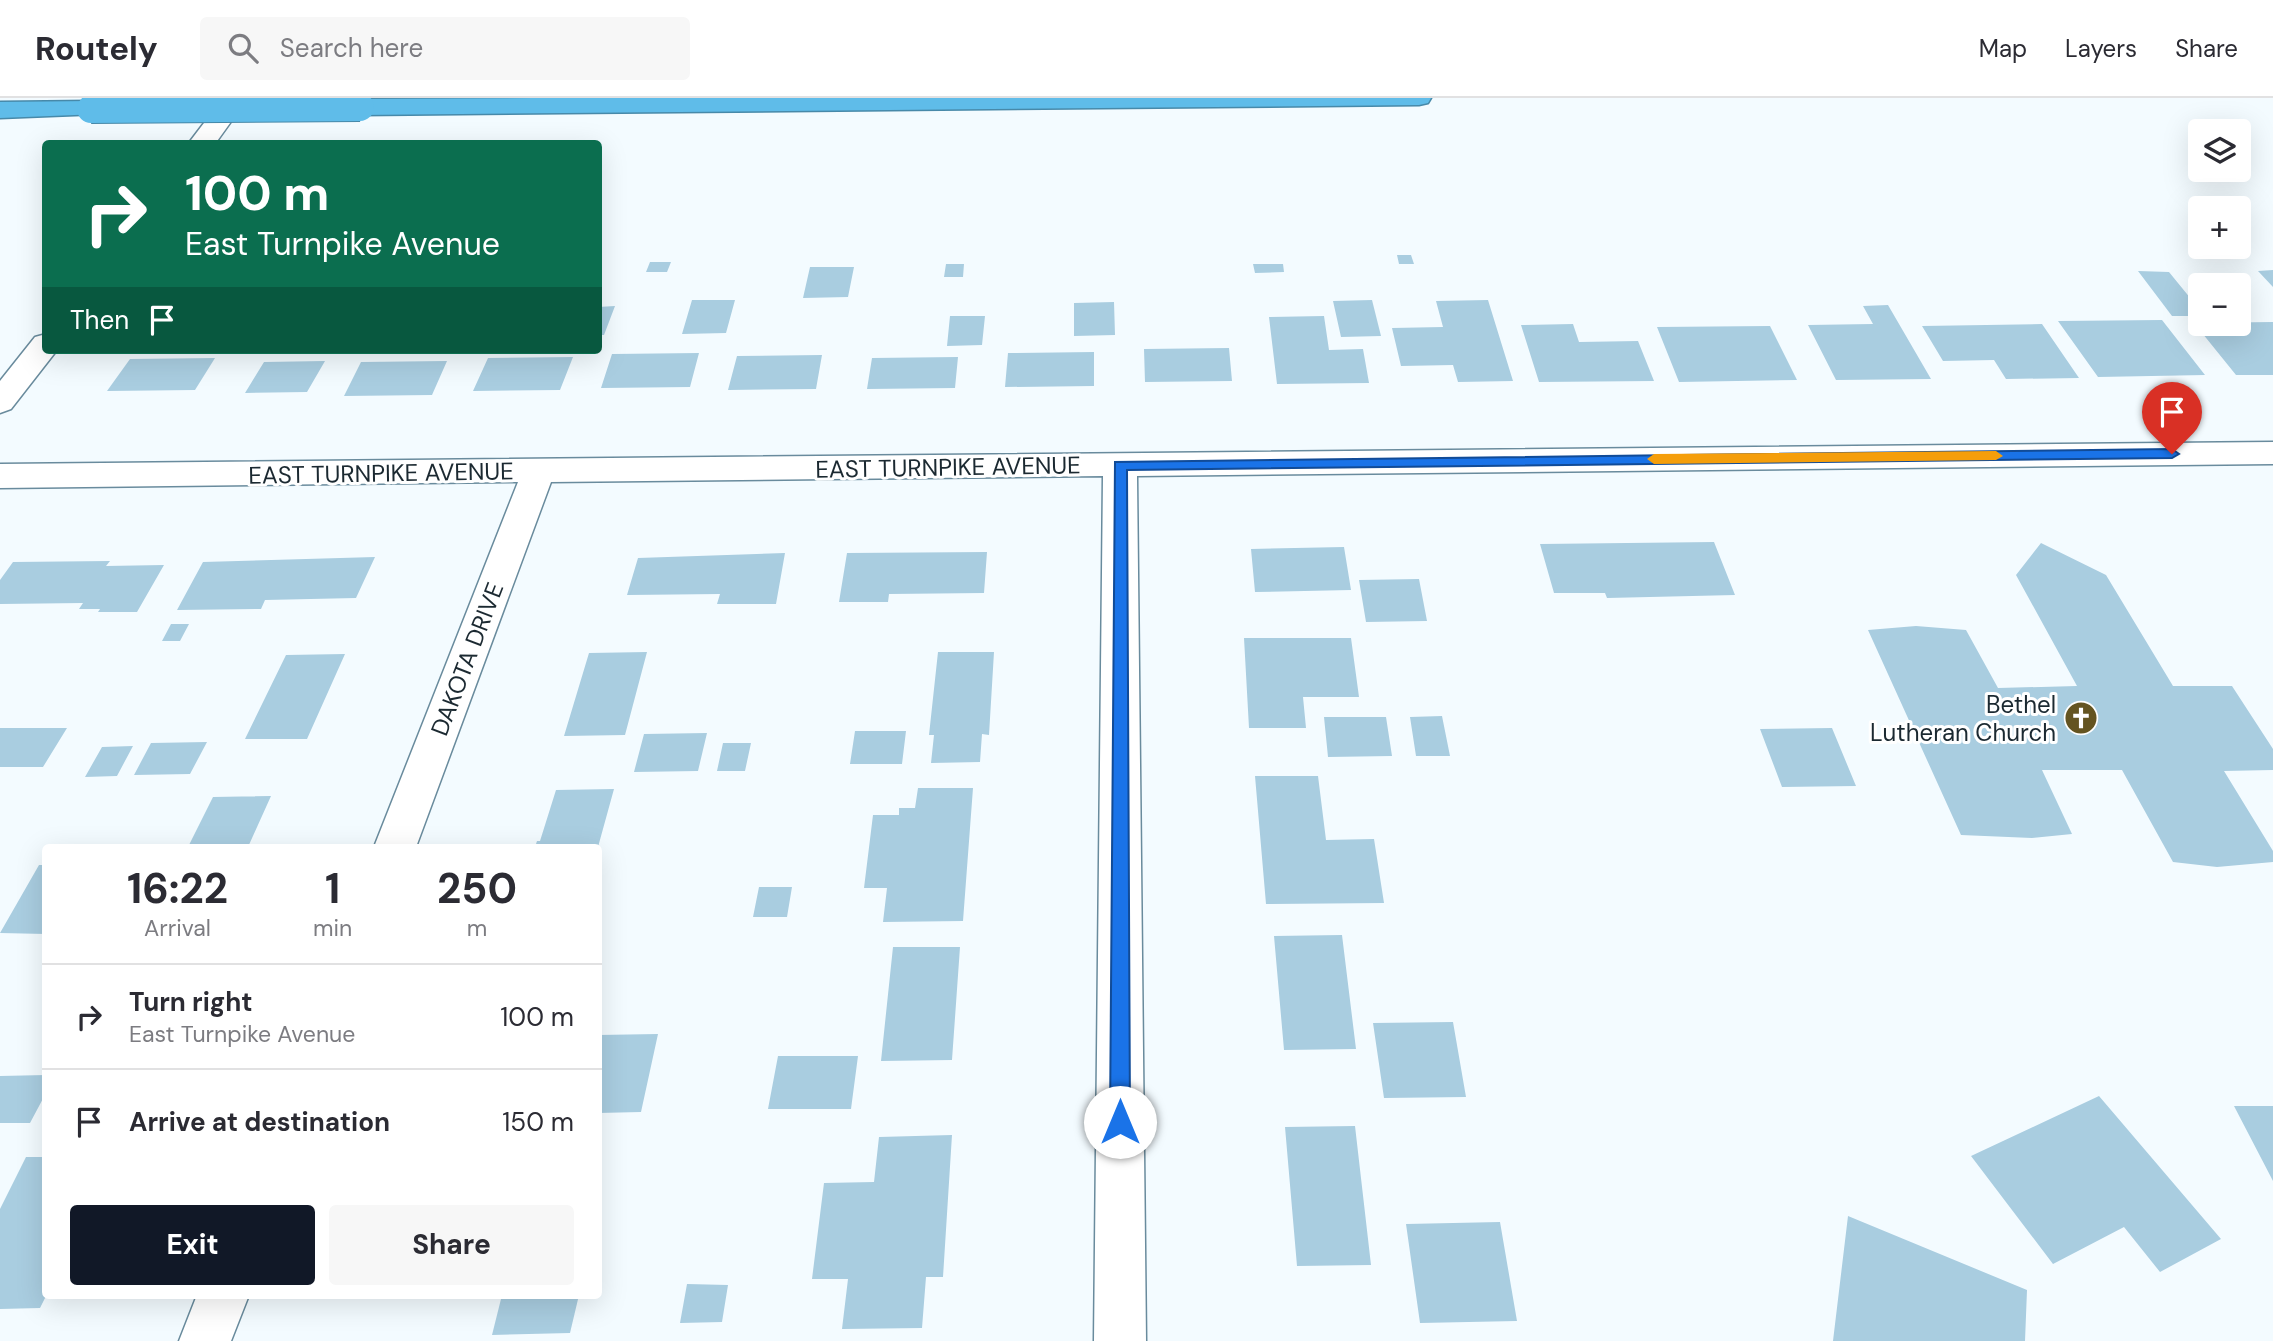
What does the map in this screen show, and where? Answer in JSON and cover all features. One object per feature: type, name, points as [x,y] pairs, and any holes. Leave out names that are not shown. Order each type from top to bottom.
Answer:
[{"type":"highway","points":[[0,110],[1419,98]]},
{"type":"street","points":[[204,140],[236,98]]},
{"type":"street","points":[[0,402],[42,349]]},
{"type":"street","name":"EAST TURNPIKE AVENUE","points":[[0,476],[2273,453]]},
{"type":"street","points":[[1120,465],[1120,1341]]},
{"type":"street","name":"DAKOTA DRIVE","points":[[396,844],[539,471]]},
{"type":"street","points":[[205,1341],[221,1299]]},
{"type":"building","points":[[1397,255],[1411,255],[1414,264],[1399,264]]},
{"type":"building","points":[[650,262],[671,262],[667,272],[646,272]]},
{"type":"building","points":[[946,264],[964,264],[963,277],[944,277]]},
{"type":"building","points":[[1253,264],[1283,264],[1284,272],[1255,273]]},
{"type":"building","points":[[810,267],[854,267],[848,297],[803,298]]},
{"type":"building","points":[[2273,270],[2273,287],[2258,271]]},
{"type":"building","points":[[2138,271],[2169,272],[2188,295],[2188,316],[2172,316]]},
{"type":"building","points":[[692,300],[735,300],[726,333],[682,334]]},
{"type":"building","points":[[1372,300],[1381,336],[1341,337],[1333,301]]},
{"type":"building","points":[[1488,300],[1513,381],[1458,382],[1453,365],[1401,366],[1392,328],[1443,327],[1436,301]]},
{"type":"building","points":[[1114,302],[1115,335],[1074,336],[1074,303]]},
{"type":"building","points":[[1888,305],[1931,379],[1836,380],[1808,325],[1873,324],[1863,306]]},
{"type":"building","points":[[615,306],[604,335],[602,335],[602,307]]},
{"type":"building","points":[[950,316],[985,316],[982,345],[947,346]]},
{"type":"building","points":[[1324,316],[1329,350],[1363,349],[1369,383],[1277,384],[1269,317]]},
{"type":"building","points":[[2162,320],[2205,375],[2098,377],[2058,321]]},
{"type":"building","points":[[2251,322],[2273,322],[2273,375],[2236,375],[2204,336],[2251,336]]},
{"type":"building","points":[[1573,324],[1579,342],[1638,341],[1654,381],[1539,382],[1521,325]]},
{"type":"building","points":[[2042,324],[2079,378],[2006,379],[1994,360],[1943,361],[1922,326]]},
{"type":"building","points":[[1770,326],[1797,380],[1679,382],[1657,327]]},
{"type":"building","points":[[1229,348],[1232,381],[1145,382],[1144,349]]},
{"type":"building","points":[[1094,352],[1094,386],[1005,387],[1008,353]]},
{"type":"building","points":[[699,353],[690,387],[601,388],[612,354]]},
{"type":"building","points":[[822,355],[816,389],[728,390],[737,356]]},
{"type":"building","points":[[573,357],[560,390],[473,391],[488,358]]},
{"type":"building","points":[[958,357],[955,388],[867,389],[872,358]]},
{"type":"building","points":[[215,358],[195,390],[107,391],[130,359]]},
{"type":"building","points":[[325,361],[307,392],[245,393],[264,362]]},
{"type":"building","points":[[447,361],[432,395],[344,396],[361,362]]},
{"type":"building","points":[[1714,542],[1735,595],[1607,598],[1605,593],[1554,593],[1540,544]]},
{"type":"building","name":"Bethel Lutheran Church","points":[[2041,543],[2106,575],[2173,686],[2232,686],[2273,749],[2273,770],[2224,771],[2273,851],[2273,862],[2217,867],[2173,862],[2122,770],[2042,770],[2072,834],[2032,838],[1961,835],[1868,630],[1916,626],[1966,630],[1998,688],[2077,686],[2016,575]]},
{"type":"building","points":[[1344,547],[1351,590],[1255,592],[1251,549]]},
{"type":"building","points":[[987,552],[984,593],[889,594],[888,602],[839,602],[847,553]]},
{"type":"building","points":[[785,553],[776,604],[717,604],[720,594],[627,595],[638,558]]},
{"type":"building","points":[[375,557],[356,598],[265,600],[261,609],[177,610],[203,562]]},
{"type":"building","points":[[110,561],[106,566],[164,565],[137,612],[79,609],[83,603],[0,604],[0,580],[13,562]]},
{"type":"building","points":[[1419,579],[1427,621],[1366,622],[1359,580]]},
{"type":"building","points":[[171,624],[189,624],[180,641],[162,641]]},
{"type":"building","points":[[1244,638],[1351,638],[1359,697],[1303,697],[1306,728],[1249,728]]},
{"type":"building","points":[[647,652],[625,735],[564,736],[589,653]]},
{"type":"building","points":[[938,652],[994,652],[989,735],[982,734],[980,762],[931,763],[934,735],[929,735]]},
{"type":"building","points":[[345,654],[307,739],[245,739],[286,655]]},
{"type":"building","points":[[1442,716],[1450,756],[1416,756],[1410,717]]},
{"type":"building","points":[[1324,717],[1386,717],[1392,756],[1328,757]]},
{"type":"building","points":[[0,728],[67,728],[43,767],[0,767]]},
{"type":"building","points":[[1832,728],[1856,786],[1782,787],[1760,729]]},
{"type":"building","points":[[855,731],[906,731],[902,764],[850,764]]},
{"type":"building","points":[[707,733],[698,771],[634,772],[644,734]]},
{"type":"building","points":[[207,742],[190,774],[134,775],[151,743]]},
{"type":"building","points":[[723,743],[751,743],[745,771],[717,771]]},
{"type":"building","points":[[133,746],[117,776],[85,777],[102,747]]},
{"type":"building","points":[[1255,776],[1318,776],[1326,840],[1374,839],[1384,903],[1266,904]]},
{"type":"building","points":[[918,788],[973,788],[963,921],[883,922],[887,888],[864,888],[873,815],[899,815],[899,808],[915,808]]},
{"type":"building","points":[[614,789],[599,844],[536,844],[540,841],[556,790]]},
{"type":"building","points":[[271,796],[249,844],[190,844],[213,797]]},
{"type":"building","points":[[39,865],[42,865],[42,934],[0,933]]},
{"type":"building","points":[[759,887],[792,887],[787,917],[753,917]]},
{"type":"building","points":[[1342,935],[1356,1049],[1284,1050],[1274,936]]},
{"type":"building","points":[[893,947],[960,947],[952,1060],[881,1061]]},
{"type":"building","points":[[1453,1022],[1466,1097],[1384,1098],[1373,1023]]},
{"type":"building","points":[[658,1034],[641,1112],[602,1113],[602,1035]]},
{"type":"building","points":[[778,1056],[858,1056],[851,1109],[768,1109]]},
{"type":"building","points":[[42,1075],[42,1100],[30,1123],[0,1123],[0,1076]]},
{"type":"building","points":[[2099,1096],[2221,1239],[2160,1272],[2124,1227],[2053,1264],[1971,1156]]},
{"type":"building","points":[[2234,1106],[2273,1106],[2273,1181]]},
{"type":"building","points":[[1355,1126],[1371,1265],[1297,1266],[1285,1127]]},
{"type":"building","points":[[952,1135],[943,1277],[926,1277],[922,1328],[842,1329],[848,1279],[812,1279],[824,1183],[874,1182],[879,1137]]},
{"type":"building","points":[[26,1157],[42,1157],[42,1299],[44,1299],[40,1308],[0,1309],[0,1209]]},
{"type":"building","points":[[1848,1216],[2027,1290],[2025,1341],[1833,1341]]},
{"type":"building","points":[[1500,1222],[1517,1321],[1420,1323],[1406,1224]]},
{"type":"building","points":[[687,1284],[728,1285],[722,1322],[680,1323]]},
{"type":"building","points":[[501,1299],[578,1299],[570,1333],[492,1335]]},
{"type":"slow traffic","points":[[1654,459],[1996,456]]},
{"type":"place","name":"Bethel Lutheran Church","points":[[2081,718]]},
{"type":"route","points":[[1120,1122],[1120,465],[2172,454]]}]
